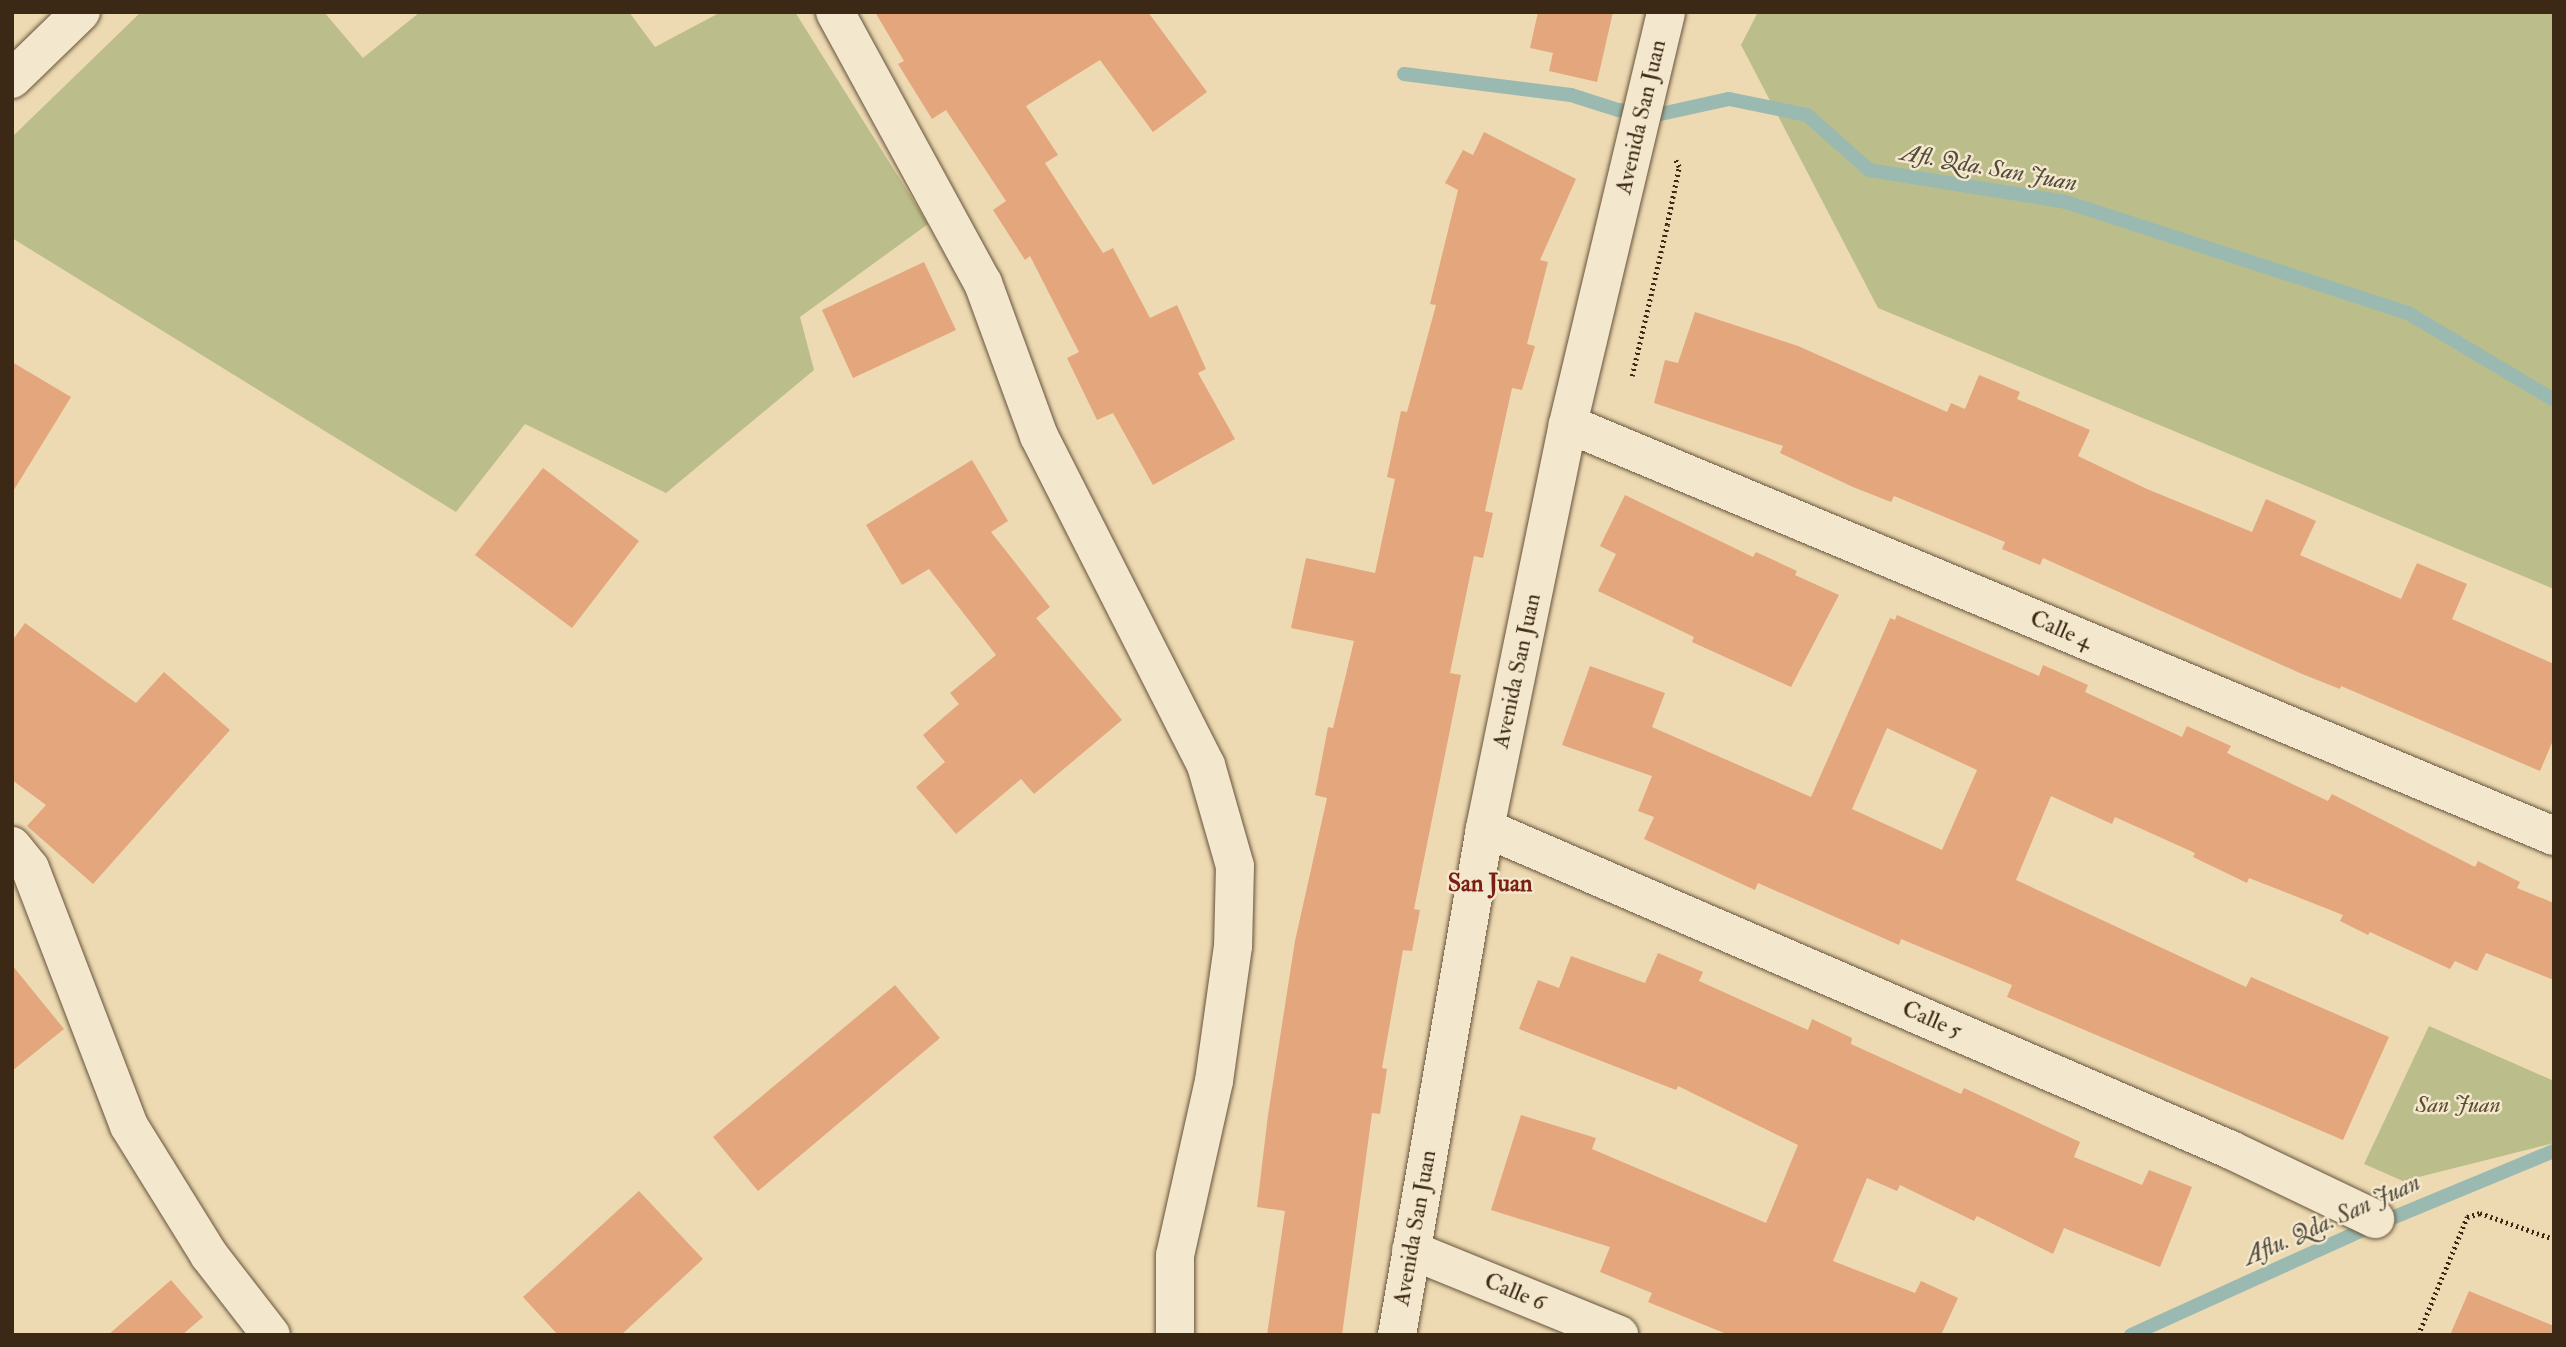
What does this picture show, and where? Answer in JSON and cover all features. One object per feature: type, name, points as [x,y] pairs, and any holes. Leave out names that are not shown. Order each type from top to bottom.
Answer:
[{"type":"street","points":[[12,79],[81,12]]},
{"type":"street","points":[[835,12],[983,282],[1039,436],[1206,765],[1235,866],[1233,947],[1214,1081],[1175,1255],[1175,1335]]},
{"type":"street","name":"Avenida San Juan","points":[[1397,1335],[1485,828],[1568,424],[1666,12]]},
{"type":"street","name":"Calle 4","points":[[1568,424],[2554,836]]},
{"type":"street","name":"Calle 5","points":[[1485,828],[2231,1150],[2375,1219]]},
{"type":"street","points":[[12,845],[30,868],[129,1126],[209,1255],[271,1335]]},
{"type":"street","name":"Calle 6","points":[[1411,1250],[1619,1335]]},
{"type":"path","points":[[1632,376],[1679,167],[1674,155]]},
{"type":"path","points":[[2418,1335],[2467,1217],[2480,1213],[2554,1239]]},
{"type":"green space","points":[[141,12],[324,12],[363,58],[420,12],[629,12],[655,47],[721,12],[795,12],[928,224],[800,317],[814,370],[666,493],[525,424],[456,512],[12,238],[12,137]]},
{"type":"green space","points":[[1758,12],[2554,12],[2554,589],[1878,308],[1741,45]]},
{"type":"green space","name":"San Juan","points":[[2429,1026],[2554,1081],[2554,1143],[2403,1181],[2364,1164]]},
{"type":"building","points":[[875,12],[1148,12],[1207,92],[1153,132],[1100,60],[1026,106],[1058,155],[1045,163],[1103,253],[1113,248],[1150,318],[1177,305],[1206,369],[1198,373],[1235,439],[1153,485],[1113,413],[1097,420],[1067,358],[1079,352],[1030,256],[1025,260],[993,210],[1006,201],[946,110],[932,119],[898,64],[904,61]]},
{"type":"building","points":[[1538,12],[1613,12],[1597,82],[1549,71],[1553,53],[1530,48]]},
{"type":"building","points":[[1484,132],[1576,179],[1540,260],[1548,262],[1527,344],[1535,346],[1522,390],[1512,388],[1485,511],[1493,513],[1483,558],[1474,556],[1450,673],[1461,675],[1414,909],[1420,910],[1412,951],[1403,950],[1382,1068],[1387,1069],[1380,1114],[1372,1113],[1342,1335],[1267,1335],[1285,1211],[1257,1207],[1268,1115],[1295,941],[1327,798],[1315,795],[1328,727],[1333,728],[1354,641],[1291,628],[1306,558],[1375,573],[1395,479],[1387,477],[1401,411],[1407,412],[1436,305],[1430,304],[1458,190],[1445,183],[1463,150],[1473,155]]},
{"type":"building","points":[[924,262],[956,330],[853,378],[822,310]]},
{"type":"building","points":[[1695,312],[1798,346],[1947,412],[1951,403],[1965,409],[1979,375],[2020,392],[2017,399],[2090,430],[2078,456],[2147,489],[2252,532],[2266,499],[2316,521],[2300,555],[2401,599],[2417,563],[2467,584],[2452,619],[2554,664],[2554,738],[2540,771],[2341,686],[2340,689],[2302,674],[2043,558],[2040,565],[2002,549],[2005,542],[1894,496],[1891,502],[1853,487],[1780,453],[1783,446],[1654,403],[1665,360],[1678,363]]},
{"type":"building","points":[[12,362],[71,397],[12,493]]},
{"type":"building","points":[[972,460],[1008,521],[991,532],[1050,607],[1036,618],[1122,720],[1034,794],[1021,779],[956,834],[916,787],[945,762],[923,735],[959,704],[950,693],[996,655],[929,569],[902,585],[866,525]]},
{"type":"building","points":[[543,468],[639,541],[572,628],[475,555]]},
{"type":"building","points":[[1625,495],[1753,557],[1756,552],[1797,571],[1795,575],[1839,595],[1791,687],[1692,642],[1694,637],[1598,591],[1616,554],[1600,546]]},
{"type":"building","points":[[1897,615],[2039,676],[2043,665],[2088,685],[2085,692],[2182,737],[2187,726],[2231,746],[2227,753],[2328,801],[2332,794],[2475,867],[2478,861],[2520,882],[2517,888],[2554,903],[2554,980],[2486,953],[2477,971],[2455,961],[2450,969],[2340,921],[2343,915],[2249,878],[2247,883],[2193,857],[2195,853],[2115,817],[2112,824],[2051,796],[2016,880],[2246,987],[2251,977],[2389,1037],[2343,1140],[2007,997],[2012,985],[1901,939],[1899,945],[1758,883],[1755,890],[1644,839],[1654,817],[1638,811],[1652,776],[1562,745],[1590,666],[1665,693],[1652,727],[1811,797],[1890,618],[1895,620]],"holes":[[[1887,728],[1977,770],[1942,850],[1852,809]]]},
{"type":"building","points":[[25,623],[136,703],[164,672],[230,730],[93,884],[27,826],[46,805],[12,780],[12,641]]},
{"type":"building","points":[[1658,953],[1703,972],[1699,981],[1808,1030],[1812,1019],[1852,1038],[1851,1044],[1961,1094],[1964,1088],[2080,1142],[2074,1157],[2142,1185],[2149,1170],[2192,1187],[2160,1267],[2064,1228],[2053,1254],[1977,1216],[1974,1221],[1900,1185],[1897,1191],[1867,1178],[1833,1261],[1915,1293],[1921,1281],[1958,1298],[1941,1335],[1729,1335],[1648,1302],[1652,1293],[1600,1272],[1610,1247],[1491,1210],[1521,1115],[1596,1138],[1592,1149],[1766,1223],[1798,1145],[1678,1086],[1676,1090],[1519,1029],[1538,980],[1559,988],[1571,956],[1645,983]]},
{"type":"building","points":[[12,965],[64,1029],[12,1071]]},
{"type":"building","points":[[895,985],[940,1038],[758,1191],[713,1137]]},
{"type":"building","points":[[639,1191],[703,1259],[621,1335],[558,1335],[523,1297]]},
{"type":"building","points":[[171,1280],[203,1317],[182,1335],[108,1335]]},
{"type":"building","points":[[2469,1291],[2554,1326],[2554,1335],[2450,1335]]},
{"type":"waterway","name":"Afl. Qda. San Juan","points":[[1404,74],[1571,95],[1618,110],[1656,115],[1729,99],[1807,115],[1869,170],[2066,202],[2408,313],[2554,400]]},
{"type":"waterway","name":"Aflu. Qda. San Juan","points":[[2131,1335],[2351,1235],[2554,1151]]},
{"type":"district","name":"San Juan","points":[[1490,884]]}]
